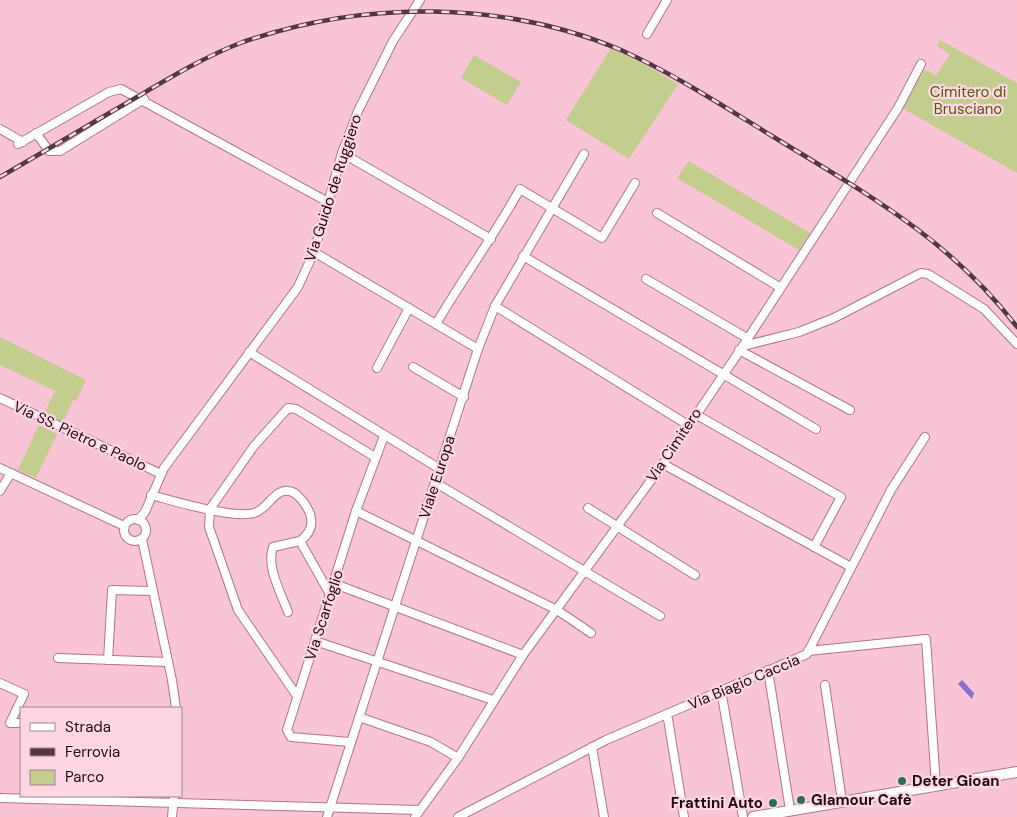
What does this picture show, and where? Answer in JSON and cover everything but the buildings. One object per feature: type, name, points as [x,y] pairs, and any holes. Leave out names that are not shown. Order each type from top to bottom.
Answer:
[{"type":"street","name":"Via Guido de Ruggiero","points":[[138,520],[145,512],[161,474],[211,402],[298,287],[314,252],[342,153],[358,111],[383,59],[420,0]]},
{"type":"street","points":[[647,34],[667,0]]},
{"type":"street","name":"Via Cimitero","points":[[417,814],[458,758],[523,655],[663,464],[741,348],[898,108],[921,64]]},
{"type":"street","points":[[0,129],[20,143],[116,89],[127,90],[328,202]]},
{"type":"street","points":[[36,133],[49,151],[60,151],[144,99]]},
{"type":"street","points":[[342,153],[491,239]]},
{"type":"street","name":"Viale Europa","points":[[327,817],[478,350],[495,306],[584,154]]},
{"type":"street","points":[[436,324],[464,277],[491,239],[520,189],[602,238],[635,183]]},
{"type":"street","points":[[657,213],[781,288]]},
{"type":"street","points":[[314,252],[478,350]]},
{"type":"street","points":[[523,256],[816,430]]},
{"type":"street","points":[[741,348],[799,332],[834,318],[922,273],[928,274],[984,309],[1017,344]]},
{"type":"street","points":[[646,279],[747,338]]},
{"type":"street","points":[[495,306],[688,425]]},
{"type":"street","points":[[377,368],[409,308]]},
{"type":"street","points":[[741,348],[850,410]]},
{"type":"street","points":[[249,352],[440,469]]},
{"type":"street","points":[[413,367],[464,397]]},
{"type":"street","name":"Via SS. Pietro e Paolo","points":[[0,398],[161,474]]},
{"type":"street","points":[[298,696],[238,610],[209,527],[210,509],[254,446],[288,408],[296,409],[375,457]]},
{"type":"street","points":[[695,414],[841,497],[814,547]]},
{"type":"street","name":"Via Scarfoglio","points":[[350,742],[292,738],[286,730],[335,584],[356,511],[384,436]]},
{"type":"street","name":"Via Biagio Caccia","points":[[458,817],[592,747],[804,656],[895,483],[925,437]]},
{"type":"street","points":[[663,464],[851,567]]},
{"type":"street","points":[[0,468],[124,526]]},
{"type":"street","points":[[0,491],[11,473]]},
{"type":"street","points":[[436,483],[660,616]]},
{"type":"street","points":[[151,495],[210,509],[251,514],[264,508],[280,492],[288,490],[295,493],[310,510],[312,517],[310,530],[300,541],[278,544],[273,547],[271,553],[271,565],[288,612]]},
{"type":"street","points":[[588,508],[696,575]]},
{"type":"street","points":[[356,511],[557,610],[591,633]]},
{"type":"street","points":[[142,539],[135,542],[128,539],[124,533],[124,526],[129,521],[138,520],[144,524],[146,530],[142,539],[176,707]]},
{"type":"street","points":[[300,541],[331,596]]},
{"type":"street","points":[[335,584],[523,655]]},
{"type":"street","points":[[108,660],[112,590],[152,591]]},
{"type":"street","points":[[808,651],[922,638],[927,640],[936,786]]},
{"type":"street","points":[[315,641],[493,700]]},
{"type":"street","points":[[58,658],[168,662]]},
{"type":"street","points":[[768,670],[790,810]]},
{"type":"street","points":[[0,683],[24,694],[10,723],[20,723]]},
{"type":"street","points":[[825,685],[842,801]]},
{"type":"street","points":[[721,690],[743,817]]},
{"type":"street","points":[[359,717],[432,742],[458,758]]},
{"type":"street","points":[[668,719],[684,817]]},
{"type":"street","points":[[592,747],[604,817]]},
{"type":"street","points":[[753,817],[1017,772]]},
{"type":"street","points":[[0,798],[174,800],[330,806],[417,814]]},
{"type":"street","points":[[172,817],[174,800]]},
{"type":"green space","name":"Cimitero di Brusciano","points":[[940,40],[1017,83],[1017,173],[902,108],[925,69],[936,76],[950,54],[937,46]]},
{"type":"green space","points":[[611,48],[646,65],[678,84],[629,159],[566,120]]},
{"type":"green space","points":[[474,55],[521,82],[507,105],[461,78]]},
{"type":"green space","points":[[689,161],[810,233],[799,250],[677,178]]},
{"type":"green space","points":[[0,337],[86,380],[76,401],[73,400],[63,422],[44,414],[55,391],[0,365]]},
{"type":"green space","points":[[39,425],[57,434],[36,478],[18,470]]},
{"type":"shaded area","points":[[962,680],[974,693],[972,699],[958,684]]},
{"type":"railway","points":[[0,177],[183,71],[212,55],[243,42],[289,28],[337,18],[385,13],[481,14],[529,22],[576,34],[621,50],[660,69],[698,91],[840,177],[934,242],[991,296],[1017,327]]},
{"type":"place","name":"Deter Gioan","points":[[902,781]]},
{"type":"place","name":"Glamour Cafè","points":[[801,800]]},
{"type":"place","name":"Frattini Auto","points":[[773,803]]}]
